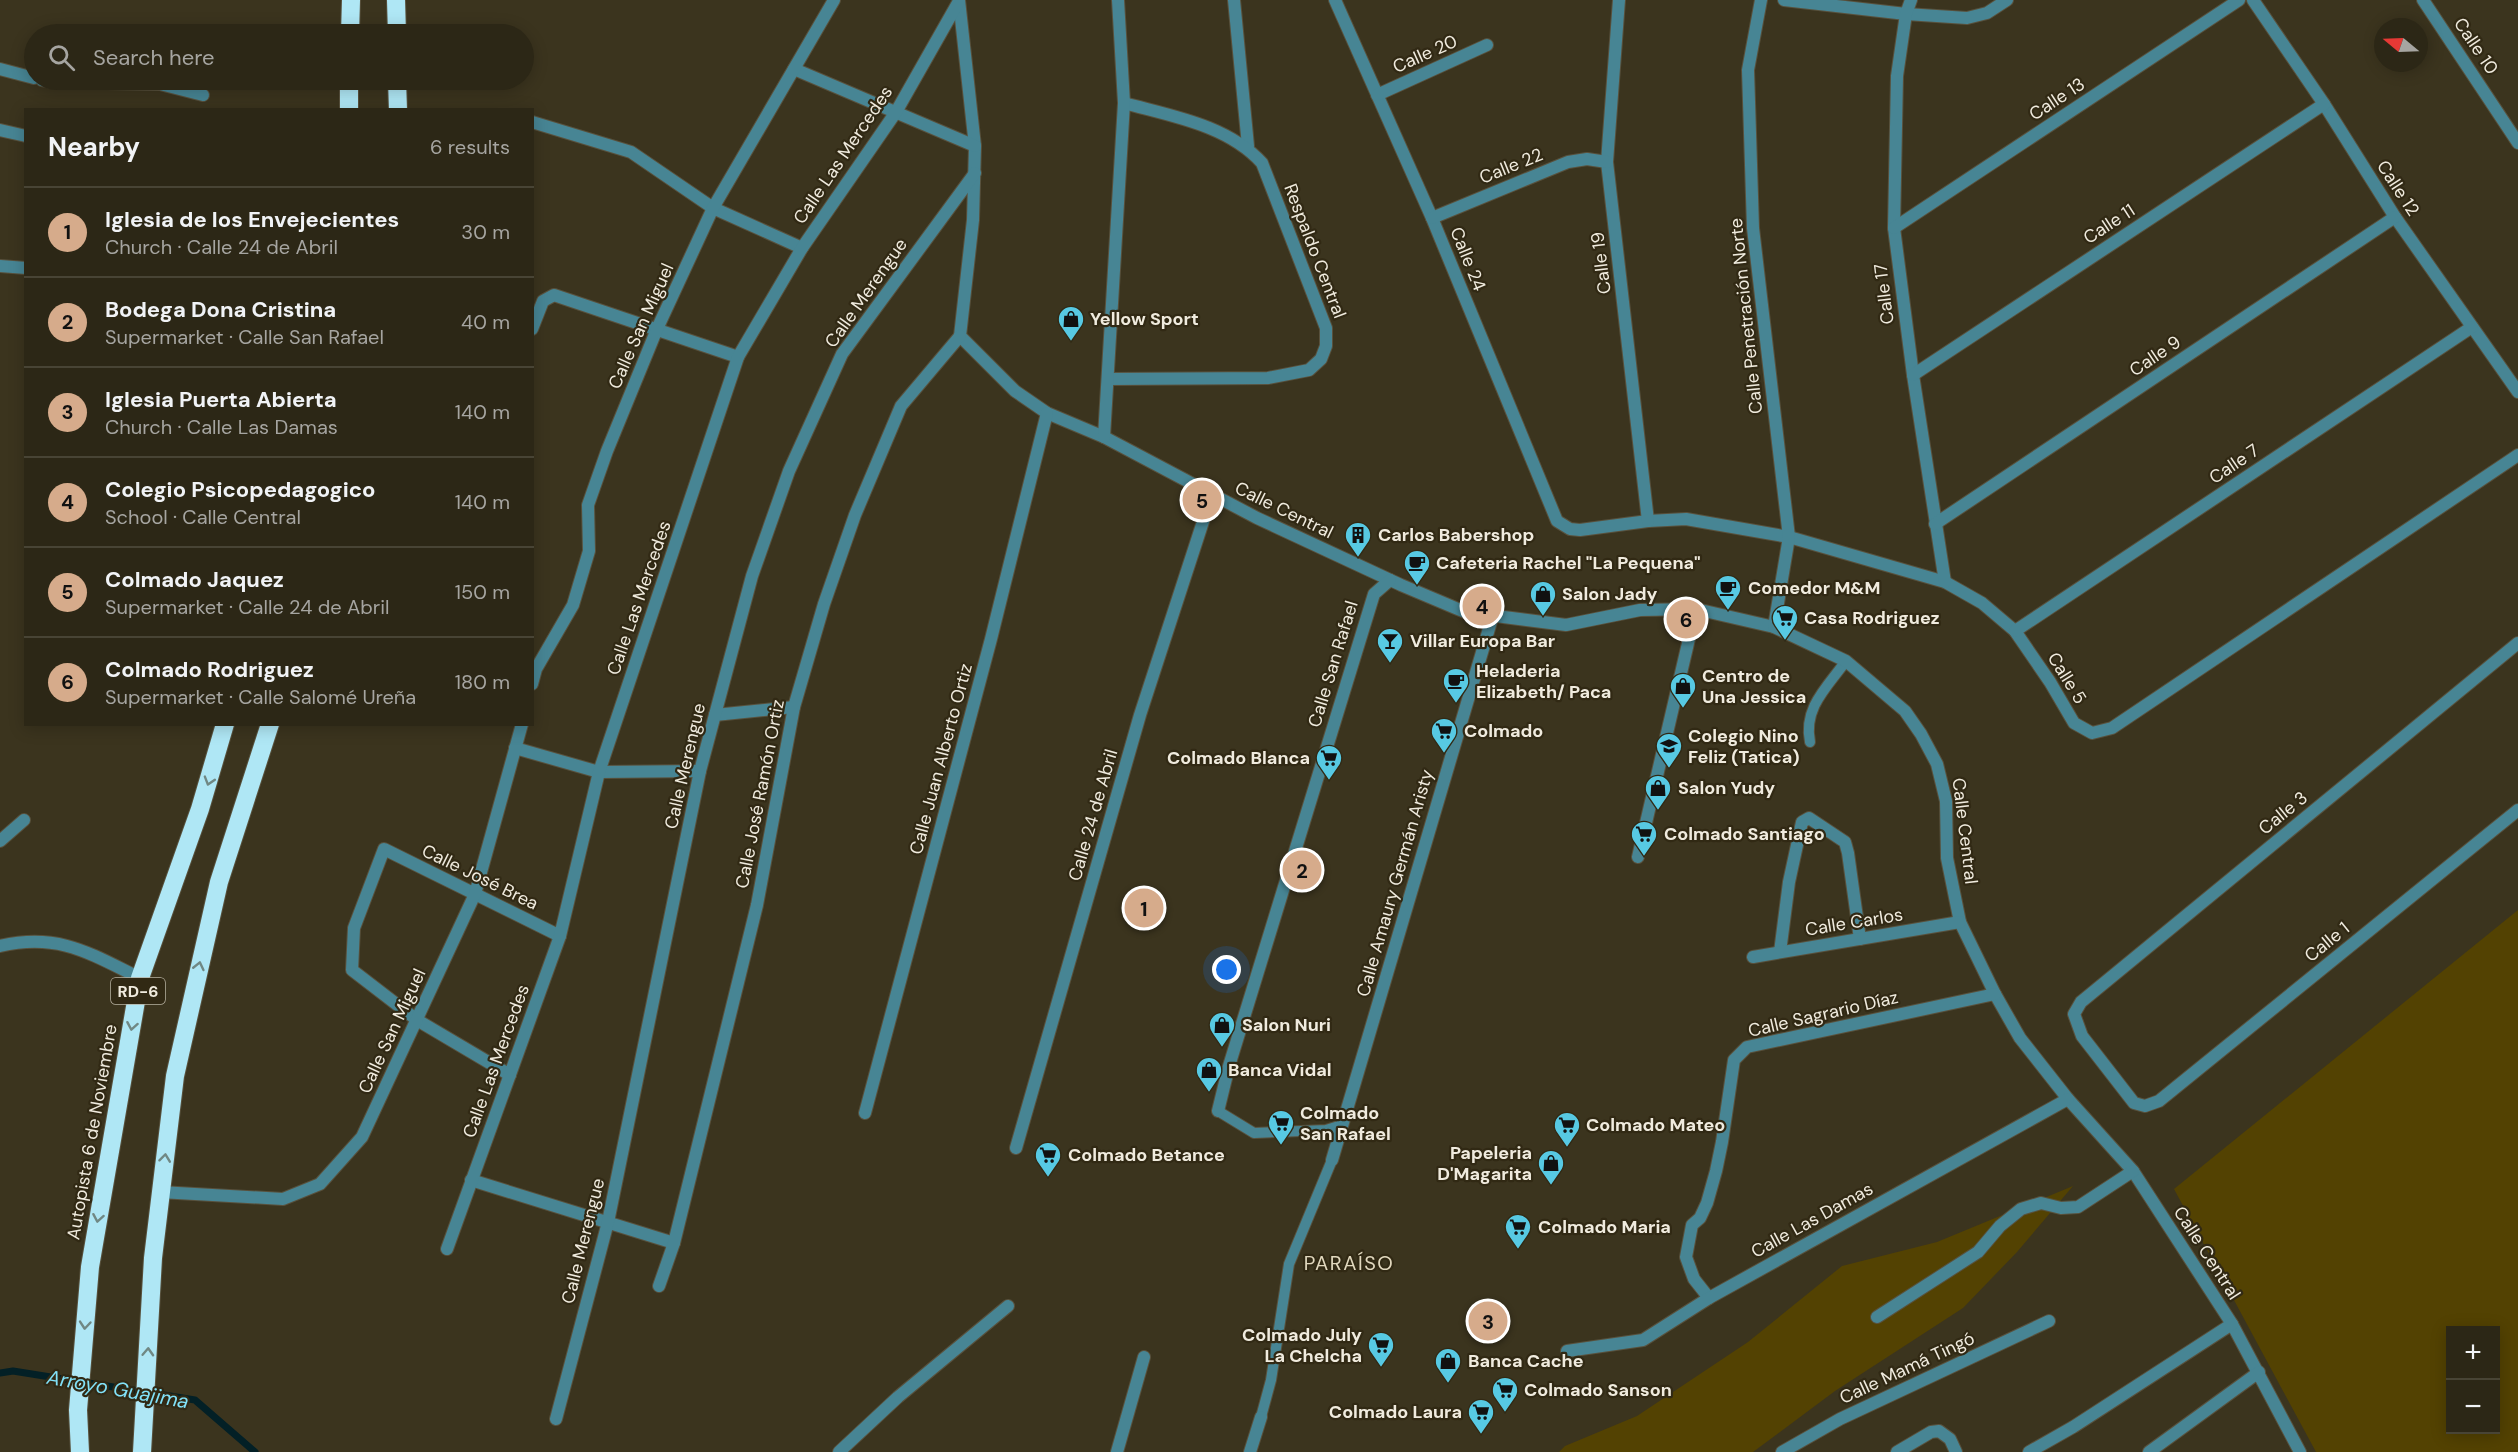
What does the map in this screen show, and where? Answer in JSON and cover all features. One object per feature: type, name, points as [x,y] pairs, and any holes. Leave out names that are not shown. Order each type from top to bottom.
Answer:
[{"type":"highway","points":[[350,24],[351,0]]},
{"type":"highway","points":[[396,0],[397,24]]},
{"type":"highway","points":[[349,90],[349,108]]},
{"type":"highway","points":[[397,90],[398,108]]},
{"type":"highway","name":"Autopista 6 de Noviembre","points":[[80,1452],[78,1410],[90,1267],[140,978],[200,809],[224,726]]},
{"type":"highway","name":"RD-6","points":[[142,1452],[153,1258],[175,1076],[219,882],[269,726]]},
{"type":"street","name":"Calle San Miguel","points":[[534,676],[536,669],[573,605],[590,551],[588,506],[607,451],[657,329],[713,208],[834,0]]},
{"type":"street","points":[[959,0],[975,146],[973,220],[960,336]]},
{"type":"street","name":"Calle Las Mercedes","points":[[447,1249],[560,936],[599,772],[738,357],[802,248],[896,112],[959,0]]},
{"type":"street","points":[[1104,437],[1124,103],[1118,0]]},
{"type":"street","points":[[1234,0],[1248,147]]},
{"type":"street","name":"Calle 24","points":[[1335,0],[1432,218],[1549,504],[1557,521],[1570,529]]},
{"type":"street","name":"Calle 19","points":[[1619,0],[1607,162],[1648,521]]},
{"type":"street","name":"Calle Penetración Norte","points":[[1761,0],[1748,70],[1753,228],[1789,537],[1774,627]]},
{"type":"street","points":[[1784,0],[1906,14],[1967,18],[1987,13],[2007,0]]},
{"type":"street","name":"Calle 17","points":[[1911,0],[1906,14],[1897,76],[1894,228],[1912,375],[1946,582]]},
{"type":"street","name":"Calle 13","points":[[1894,228],[2239,0]]},
{"type":"street","name":"Calle 12","points":[[2253,0],[2324,104],[2395,218],[2518,392]]},
{"type":"street","name":"Calle 10","points":[[2423,0],[2518,143]]},
{"type":"street","name":"Calle 20","points":[[1377,95],[1487,45]]},
{"type":"street","points":[[0,69],[24,75]]},
{"type":"street","points":[[794,69],[975,146]]},
{"type":"street","points":[[183,90],[203,95]]},
{"type":"street","name":"Respaldo Central","points":[[1108,380],[1268,378],[1309,370],[1321,359],[1326,346],[1326,328],[1262,163],[1248,147],[1209,128],[1124,103]]},
{"type":"street","name":"Calle 11","points":[[1912,375],[2324,104]]},
{"type":"street","points":[[534,123],[631,152],[713,208],[802,248]]},
{"type":"street","points":[[0,130],[24,136]]},
{"type":"street","name":"Calle 22","points":[[1432,218],[1568,162],[1587,159],[1607,162]]},
{"type":"street","name":"Calle Merengue","points":[[556,1419],[608,1222],[700,771],[752,576],[789,471],[842,354],[975,173]]},
{"type":"street","name":"Calle 9","points":[[1935,524],[2395,218]]},
{"type":"street","points":[[0,266],[24,268]]},
{"type":"street","points":[[534,324],[543,302],[554,295],[738,357]]},
{"type":"street","name":"Calle 7","points":[[2015,631],[2472,327]]},
{"type":"street","name":"Calle Central","points":[[960,336],[1015,391],[1047,413],[1104,437],[1257,518],[1465,612],[1566,625],[1640,610],[1696,609],[1774,627],[1846,661],[1905,711],[1921,734],[1937,764],[1946,801],[1947,858],[1960,922],[1995,994],[2020,1038],[2068,1099],[2133,1171],[2232,1324],[2300,1452]]},
{"type":"street","name":"Calle José Ramón Ortiz","points":[[659,1287],[674,1243],[757,905],[794,707],[824,604],[855,515],[901,406],[960,336]]},
{"type":"street","name":"Calle Juan Alberto Ortiz","points":[[865,1113],[991,639],[1047,413]]},
{"type":"street","name":"Calle 5","points":[[1570,529],[1580,530],[1648,521],[1686,519],[1789,537],[1946,582],[1982,603],[2015,631],[2050,682],[2074,723],[2092,733],[2112,729],[2518,455]]},
{"type":"street","name":"Calle 24 de Abril","points":[[1016,1148],[1140,715],[1212,494]]},
{"type":"street","name":"Calle San Rafael","points":[[1218,1111],[1246,1008],[1374,594],[1390,580]]},
{"type":"street","points":[[1638,857],[1696,609]]},
{"type":"street","name":"Calle Amaury Germán Aristy","points":[[1332,1160],[1493,615]]},
{"type":"street","name":"Calle 3","points":[[2158,1101],[2145,1106],[2134,1103],[2082,1036],[2074,1014],[2081,1002],[2518,643]]},
{"type":"street","points":[[715,715],[794,707]]},
{"type":"street","name":"Calle San Miguel","points":[[160,1192],[283,1199],[320,1184],[362,1137],[476,894],[521,726]]},
{"type":"street","points":[[515,748],[599,772],[700,771]]},
{"type":"street","name":"Calle 1","points":[[2158,1101],[2518,810]]},
{"type":"street","points":[[1780,952],[1791,872],[1802,822],[1809,818],[1845,842],[1860,939]]},
{"type":"street","points":[[0,841],[24,820]]},
{"type":"street","name":"Calle José Brea","points":[[417,1020],[352,970],[354,928],[384,849],[560,936]]},
{"type":"street","name":"Calle Carlos","points":[[1753,957],[1960,922]]},
{"type":"street","points":[[0,945],[39,941],[77,947],[140,978]]},
{"type":"street","name":"Calle Sagrario Díaz","points":[[1709,1298],[1694,1279],[1686,1257],[1692,1225],[1700,1218],[1707,1203],[1716,1171],[1734,1060],[1747,1047],[1995,994]]},
{"type":"street","points":[[417,1020],[510,1075]]},
{"type":"street","name":"Calle Las Damas","points":[[1567,1351],[1643,1340],[1709,1298],[2068,1099]]},
{"type":"street","points":[[1877,1317],[1978,1252],[2000,1226],[2021,1209],[2041,1203],[2061,1208],[2078,1207],[2133,1171]]},
{"type":"street","points":[[471,1180],[674,1243]]},
{"type":"street","points":[[838,1452],[898,1396],[1008,1306]]},
{"type":"street","name":"Calle Mamá Tingó","points":[[1782,1452],[1840,1419],[2049,1321]]},
{"type":"street","points":[[2029,1452],[2073,1427],[2232,1324]]},
{"type":"street","points":[[1117,1452],[1144,1357]]},
{"type":"street","points":[[2149,1452],[2259,1372]]},
{"type":"street","points":[[1250,1452],[1261,1417]]},
{"type":"street","points":[[1897,1452],[1931,1432],[1939,1431],[1950,1439],[1956,1452]]},
{"type":"lane","points":[[1810,742],[1807,726],[1811,712],[1846,661]]},
{"type":"lane","points":[[1218,1111],[1254,1133],[1326,1130],[1342,1125]]},
{"type":"lane","points":[[1261,1417],[1271,1380],[1289,1264],[1332,1160]]},
{"type":"shaded area","points":[[2518,910],[2518,1452],[2316,1452],[2174,1189]]},
{"type":"shaded area","points":[[2073,1186],[2017,1252],[1963,1308],[1835,1391],[1753,1452],[1559,1452],[1565,1446],[1637,1416],[1748,1342],[1842,1266],[1937,1242]]},
{"type":"waterway","name":"Arroyo Guajima","points":[[0,1373],[13,1371],[195,1400],[255,1452]]},
{"type":"place","name":"Yellow Sport","points":[[1071,342]]},
{"type":"place","name":"Colmado Jaquez","points":[[1202,500]]},
{"type":"place","name":"Carlos Babershop","points":[[1358,558]]},
{"type":"place","name":"Cafeteria Rachel \"La Pequena\"","points":[[1417,586]]},
{"type":"place","name":"Colegio Psicopedagogico","points":[[1482,606]]},
{"type":"place","name":"Comedor M&M","points":[[1728,611]]},
{"type":"place","name":"Salon Jady","points":[[1543,617]]},
{"type":"place","name":"Colmado Rodriguez","points":[[1686,619]]},
{"type":"place","name":"Casa Rodriguez","points":[[1785,641]]},
{"type":"place","name":"Villar Europa Bar","points":[[1390,664]]},
{"type":"place","name":"Heladeria Elizabeth/ Paca","points":[[1456,704]]},
{"type":"place","name":"Centro de Una Jessica","points":[[1683,709]]},
{"type":"place","name":"Colmado","points":[[1444,754]]},
{"type":"place","name":"Colegio Nino Feliz (Tatica)","points":[[1669,769]]},
{"type":"place","name":"Colmado Blanca","points":[[1329,781]]},
{"type":"place","name":"Salon Yudy","points":[[1658,811]]},
{"type":"place","name":"Colmado Santiago","points":[[1644,857]]},
{"type":"place","name":"Bodega Dona Cristina","points":[[1302,870]]},
{"type":"place","name":"Iglesia de los Envejecientes","points":[[1144,908]]},
{"type":"place","name":"Salon Nuri","points":[[1222,1048]]},
{"type":"place","name":"Banca Vidal","points":[[1209,1093]]},
{"type":"place","name":"Colmado San Rafael","points":[[1281,1146]]},
{"type":"place","name":"Colmado Mateo","points":[[1567,1148]]},
{"type":"place","name":"Colmado Betance","points":[[1048,1178]]},
{"type":"place","name":"Papeleria D'Magarita","points":[[1551,1186]]},
{"type":"place","name":"Colmado Maria","points":[[1518,1250]]},
{"type":"place","name":"Iglesia Puerta Abierta","points":[[1488,1321]]},
{"type":"place","name":"Colmado July La Chelcha","points":[[1381,1368]]},
{"type":"place","name":"Banca Cache","points":[[1448,1384]]},
{"type":"place","name":"Colmado Sanson","points":[[1505,1413]]},
{"type":"place","name":"Colmado Laura","points":[[1481,1435]]},
{"type":"district","name":"PARAÍSO","points":[[1349,1263]]}]
